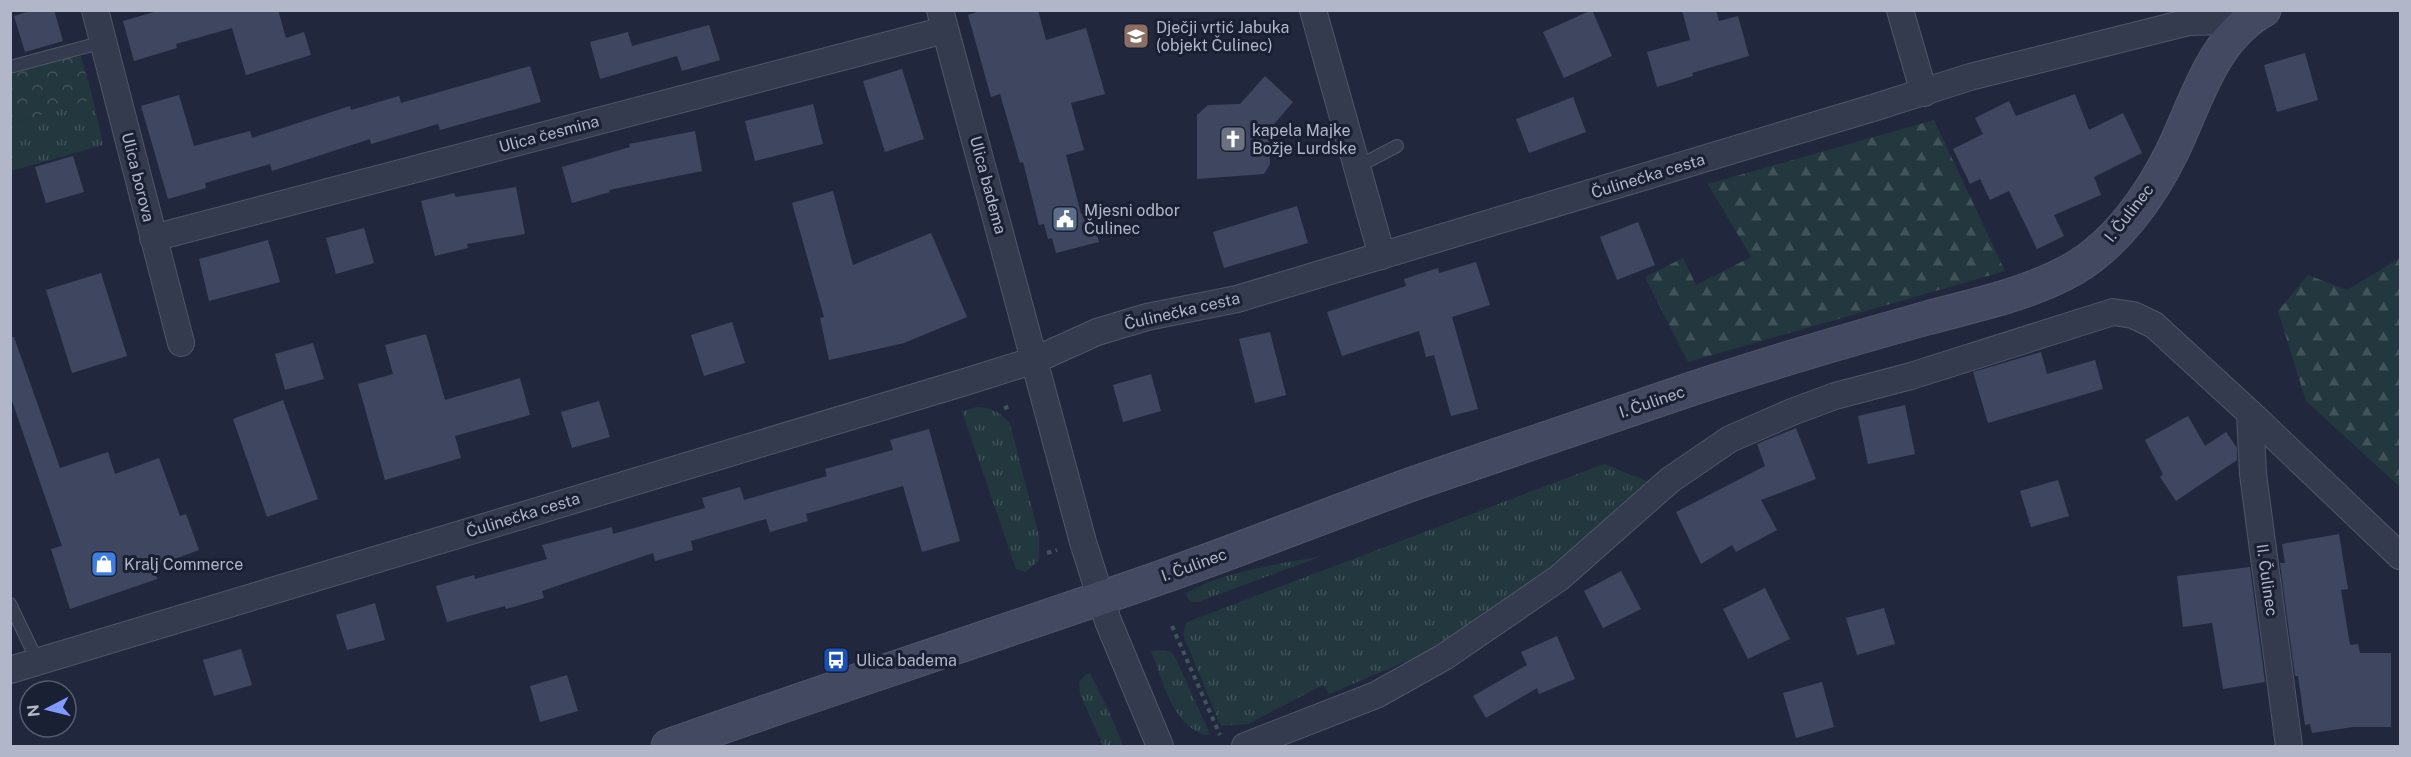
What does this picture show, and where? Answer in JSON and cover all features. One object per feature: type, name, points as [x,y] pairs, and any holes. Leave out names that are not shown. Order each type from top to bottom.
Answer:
[{"type":"street","name":"Ulica borova","points":[[95,10],[181,343]]},
{"type":"street","points":[[1313,10],[1382,256]]},
{"type":"street","points":[[1900,10],[1924,93]]},
{"type":"street","name":"Čulinečka cesta","points":[[10,670],[1035,360],[1083,338],[1148,317],[1237,300],[1924,93],[1970,77],[2189,22],[2218,21],[2251,15]]},
{"type":"street","name":"I. Čulinec","points":[[668,747],[837,686],[1100,598],[1413,484],[1696,387],[1999,298],[2051,280],[2093,256],[2119,231],[2145,197],[2171,155],[2212,63],[2232,35],[2251,15]]},
{"type":"street","name":"Ulica česmina","points":[[153,238],[943,20]]},
{"type":"street","name":"Ulica badema","points":[[943,20],[1035,360]]},
{"type":"street","points":[[1245,747],[1376,695],[1444,657],[1559,578],[1670,480],[1730,439],[1834,396],[1911,376],[2113,312],[2133,315],[2154,325],[2250,412],[2400,556]]},
{"type":"street","points":[[1035,360],[1100,598],[1160,747]]},
{"type":"street","name":"II. Čulinec","points":[[2250,412],[2253,474],[2289,747]]},
{"type":"lane","points":[[10,68],[103,42]]},
{"type":"lane","points":[[1357,167],[1397,146]]},
{"type":"lane","points":[[10,604],[38,662]]},
{"type":"path","points":[[1004,408],[1012,406]]},
{"type":"path","points":[[1047,553],[1057,550]]},
{"type":"path","points":[[1172,626],[1220,736]]},
{"type":"green space","points":[[80,53],[93,99],[11,124],[11,74]]},
{"type":"green space","points":[[93,99],[103,145],[11,171],[11,124]]},
{"type":"green space","points":[[1934,120],[2005,271],[1688,362],[1645,277],[1683,258],[1696,285],[1751,257],[1708,184]]},
{"type":"green space","points":[[2400,258],[2400,487],[2306,401],[2278,311],[2308,275],[2347,290]]},
{"type":"green space","points":[[977,407],[996,411],[1010,424],[1039,536],[1039,560],[1026,572],[1016,569],[962,411]]},
{"type":"green space","points":[[1604,464],[1651,483],[1595,534],[1494,614],[1419,663],[1414,658],[1329,694],[1323,685],[1248,724],[1222,726],[1219,722],[1183,634],[1187,622]]},
{"type":"green space","points":[[1322,556],[1198,602],[1188,599],[1186,593],[1235,574]]},
{"type":"green space","points":[[1151,651],[1171,652],[1176,659],[1210,734],[1205,735],[1193,729],[1176,711],[1164,687]]},
{"type":"green space","points":[[1090,673],[1123,746],[1103,746],[1080,694],[1079,682]]},
{"type":"building","points":[[33,10],[54,10],[63,41],[25,52],[14,16]]},
{"type":"building","points":[[161,10],[278,10],[286,38],[304,32],[311,55],[246,75],[232,28],[176,44],[177,48],[134,61],[123,21]]},
{"type":"building","points":[[983,10],[1038,10],[1046,40],[1086,28],[1105,94],[1071,103],[1084,150],[1066,155],[1081,214],[1091,212],[1099,242],[1056,253],[1052,238],[1048,239],[1044,224],[1039,225],[1023,162],[1020,163],[1000,94],[991,97],[968,15]]},
{"type":"building","points":[[1592,10],[1612,56],[1564,78],[1543,32]]},
{"type":"building","points":[[1682,10],[1716,10],[1719,21],[1738,16],[1749,56],[1692,73],[1693,76],[1657,87],[1647,52],[1690,40]]},
{"type":"building","points":[[709,25],[720,60],[682,71],[677,56],[600,79],[590,42],[628,32],[632,46]]},
{"type":"building","points":[[2305,53],[2318,100],[2277,112],[2264,65]]},
{"type":"building","points":[[530,66],[541,102],[440,130],[438,124],[371,144],[370,139],[272,171],[270,164],[205,183],[206,188],[168,199],[141,106],[179,95],[194,146],[250,131],[252,138],[350,106],[351,110],[399,96],[401,103]]},
{"type":"building","points":[[902,69],[924,139],[885,152],[863,81]]},
{"type":"building","name":"kapela Majke Božje Lurdske","points":[[1265,76],[1293,102],[1269,130],[1270,164],[1264,174],[1197,179],[1197,115],[1208,105],[1240,104]]},
{"type":"building","points":[[2075,94],[2089,130],[2123,113],[2142,153],[2094,177],[2101,195],[2054,215],[2064,236],[2037,249],[2009,191],[1990,200],[1980,179],[1970,184],[1953,149],[1983,134],[1975,118],[2009,101],[2016,116]]},
{"type":"building","points":[[1573,97],[1586,132],[1529,153],[1516,119]]},
{"type":"building","points":[[813,104],[823,144],[755,161],[745,121]]},
{"type":"building","points":[[695,131],[702,171],[609,190],[610,192],[572,203],[562,167],[630,147],[629,144]]},
{"type":"building","points":[[73,156],[84,192],[46,203],[35,167]]},
{"type":"building","points":[[516,187],[525,234],[467,244],[468,248],[435,256],[421,201],[454,193],[456,197]]},
{"type":"building","points":[[833,191],[853,265],[931,233],[967,317],[904,343],[829,360],[820,318],[824,317],[792,203]]},
{"type":"building","points":[[1297,206],[1308,243],[1224,268],[1213,232]]},
{"type":"building","points":[[1638,222],[1655,265],[1617,280],[1600,237]]},
{"type":"building","points":[[364,228],[374,263],[336,274],[326,238]]},
{"type":"building","points":[[268,240],[280,282],[209,301],[199,259]]},
{"type":"building","points":[[1476,262],[1490,305],[1452,317],[1478,409],[1451,416],[1434,355],[1426,357],[1419,331],[1342,356],[1327,312],[1406,286],[1404,279],[1438,268],[1439,273]]},
{"type":"building","points":[[101,273],[127,356],[72,373],[46,290]]},
{"type":"building","points":[[732,322],[745,363],[704,376],[691,335]]},
{"type":"building","points":[[1270,332],[1286,395],[1255,403],[1239,339]]},
{"type":"building","points":[[426,334],[445,400],[520,378],[530,415],[455,436],[461,458],[385,480],[358,384],[393,374],[385,345]]},
{"type":"building","points":[[10,337],[14,337],[60,468],[108,452],[115,474],[159,458],[180,516],[186,514],[199,550],[153,567],[157,579],[70,609],[51,549],[62,546],[10,395]]},
{"type":"building","points":[[313,343],[324,379],[285,390],[275,354]]},
{"type":"building","points":[[2041,352],[2047,374],[2095,360],[2103,389],[1988,423],[1973,372]]},
{"type":"building","points":[[1151,374],[1161,411],[1123,422],[1113,385]]},
{"type":"building","points":[[283,400],[318,499],[267,517],[233,419]]},
{"type":"building","points":[[599,401],[610,437],[572,448],[561,412]]},
{"type":"building","points":[[1905,405],[1915,454],[1868,464],[1858,416]]},
{"type":"building","points":[[2188,416],[2205,446],[2226,432],[2237,448],[2237,460],[2176,501],[2160,477],[2163,474],[2145,440]]},
{"type":"building","points":[[1796,428],[1816,479],[1761,500],[1777,530],[1736,552],[1732,545],[1701,564],[1676,512],[1765,466],[1757,444]]},
{"type":"building","points":[[929,429],[960,541],[922,552],[903,486],[806,514],[808,521],[770,532],[766,519],[691,541],[693,550],[655,561],[653,553],[542,591],[544,598],[447,622],[436,586],[474,575],[475,579],[547,559],[542,545],[612,527],[613,534],[705,508],[702,498],[740,487],[744,500],[827,476],[825,469],[893,450],[890,440]]},
{"type":"building","points":[[2058,480],[2069,516],[2031,527],[2020,491]]},
{"type":"building","points":[[2339,534],[2348,589],[2341,590],[2350,645],[2358,644],[2360,653],[2391,653],[2391,727],[2353,727],[2312,733],[2310,724],[2305,725],[2298,676],[2295,676],[2280,563],[2285,563],[2282,544]]},
{"type":"building","points":[[2250,567],[2265,682],[2223,689],[2212,623],[2183,627],[2177,576]]},
{"type":"building","points":[[1621,571],[1641,609],[1603,628],[1584,591]]},
{"type":"building","points":[[1765,588],[1790,639],[1748,659],[1723,609]]},
{"type":"building","points":[[375,603],[385,640],[347,650],[336,615]]},
{"type":"building","points":[[1884,608],[1895,644],[1857,655],[1846,618]]},
{"type":"building","points":[[1557,636],[1575,679],[1539,694],[1537,688],[1486,718],[1473,696],[1527,665],[1521,652]]},
{"type":"building","points":[[241,649],[252,685],[214,696],[203,660]]},
{"type":"building","points":[[567,675],[578,711],[540,722],[530,686]]},
{"type":"building","points":[[1822,682],[1834,727],[1796,738],[1783,693]]},
{"type":"place","name":"Dječji vrtić Jabuka (objekt Čulinec)","points":[[1136,36]]},
{"type":"place","name":"kapela Majke Božje Lurdske","points":[[1233,139]]},
{"type":"place","name":"Mjesni odbor Čulinec","points":[[1065,219]]},
{"type":"place","name":"Kralj Commerce","points":[[104,564]]},
{"type":"place","name":"Ulica badema","points":[[836,660]]}]
